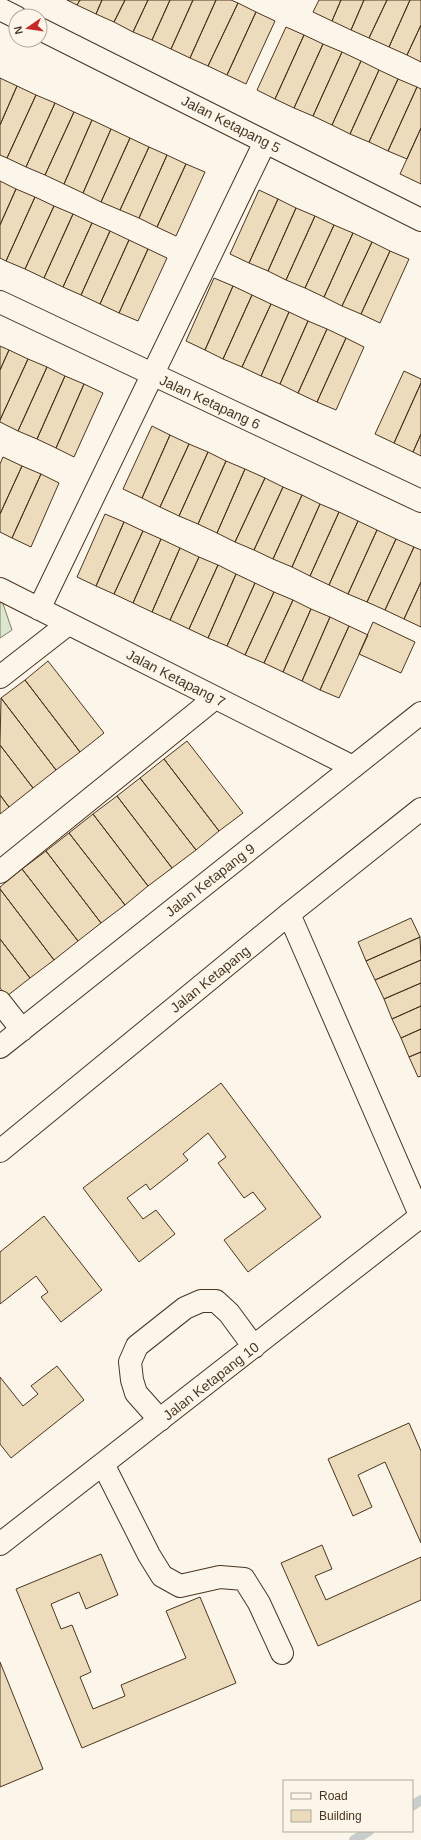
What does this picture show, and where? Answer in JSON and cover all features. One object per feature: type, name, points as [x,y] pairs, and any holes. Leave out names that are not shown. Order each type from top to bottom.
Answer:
[{"type":"street","name":"Jalan Ketapang 5","points":[[48,33],[421,220]]},
{"type":"street","points":[[39,609],[265,142]]},
{"type":"street","name":"Jalan Ketapang 6","points":[[0,302],[421,501]]},
{"type":"street","name":"Jalan Ketapang 7","points":[[0,589],[353,767]]},
{"type":"street","points":[[0,677],[68,624]]},
{"type":"street","points":[[0,872],[215,698]]},
{"type":"street","name":"Jalan Ketapang 9","points":[[0,1047],[421,713]]},
{"type":"street","name":"Jalan Ketapang","points":[[0,1151],[289,914],[421,809]]},
{"type":"street","points":[[289,914],[421,1217]]},
{"type":"street","points":[[0,1002],[22,1030]]},
{"type":"street","name":"Jalan Ketapang 10","points":[[3,1536],[103,1464],[421,1217]]},
{"type":"street","points":[[160,1420],[136,1393],[132,1380],[130,1362],[137,1346],[185,1308],[201,1300],[216,1301],[229,1312],[254,1347]]},
{"type":"street","points":[[103,1464],[149,1555],[162,1576],[180,1586],[220,1577],[244,1579],[259,1603],[282,1653]]},
{"type":"green space","points":[[0,600],[2,601],[12,630],[0,638]]},
{"type":"building","points":[[67,0],[80,0],[77,5]]},
{"type":"building","points":[[80,0],[102,0],[96,14],[77,5]]},
{"type":"building","points":[[102,0],[125,0],[114,22],[96,14]]},
{"type":"building","points":[[125,0],[148,0],[133,32],[114,22]]},
{"type":"building","points":[[148,0],[170,0],[152,40],[133,32]]},
{"type":"building","points":[[170,0],[193,0],[171,49],[152,40]]},
{"type":"building","points":[[193,0],[216,0],[190,58],[171,49]]},
{"type":"building","points":[[216,0],[231,0],[238,3],[208,66],[190,58]]},
{"type":"building","points":[[319,0],[341,0],[332,21],[313,12]]},
{"type":"building","points":[[341,0],[364,0],[351,30],[332,21]]},
{"type":"building","points":[[364,0],[387,0],[369,38],[351,30]]},
{"type":"building","points":[[387,0],[410,0],[389,47],[369,38]]},
{"type":"building","points":[[410,0],[421,0],[421,25],[407,55],[389,47]]},
{"type":"building","points":[[238,3],[256,12],[227,75],[208,66]]},
{"type":"building","points":[[256,12],[275,21],[246,84],[227,75]]},
{"type":"building","points":[[421,25],[421,62],[407,55]]},
{"type":"building","points":[[286,27],[304,35],[275,99],[257,90]]},
{"type":"building","points":[[304,35],[323,44],[294,108],[275,99]]},
{"type":"building","points":[[323,44],[342,52],[313,116],[294,108]]},
{"type":"building","points":[[342,52],[361,61],[332,125],[313,116]]},
{"type":"building","points":[[361,61],[379,70],[350,134],[332,125]]},
{"type":"building","points":[[379,70],[398,79],[369,142],[350,134]]},
{"type":"building","points":[[0,78],[17,86],[0,125]]},
{"type":"building","points":[[398,79],[417,87],[388,151],[369,142]]},
{"type":"building","points":[[17,86],[36,95],[7,158],[0,155],[0,125]]},
{"type":"building","points":[[417,87],[421,89],[421,128],[407,159],[388,151]]},
{"type":"building","points":[[36,95],[55,103],[26,167],[7,158]]},
{"type":"building","points":[[55,103],[74,112],[45,175],[26,167]]},
{"type":"building","points":[[74,112],[92,120],[64,184],[45,175]]},
{"type":"building","points":[[92,120],[111,129],[83,193],[64,184]]},
{"type":"building","points":[[421,128],[421,184],[400,174]]},
{"type":"building","points":[[111,129],[130,138],[101,202],[83,193]]},
{"type":"building","points":[[130,138],[149,147],[120,210],[101,202]]},
{"type":"building","points":[[149,147],[167,155],[139,218],[120,210]]},
{"type":"building","points":[[167,155],[186,164],[157,227],[139,218]]},
{"type":"building","points":[[186,164],[205,172],[176,236],[157,227]]},
{"type":"building","points":[[0,181],[16,189],[0,225]]},
{"type":"building","points":[[16,189],[35,197],[6,261],[0,258],[0,225]]},
{"type":"building","points":[[259,190],[278,199],[249,263],[230,254]]},
{"type":"building","points":[[35,197],[54,206],[25,269],[6,261]]},
{"type":"building","points":[[278,199],[296,208],[268,271],[249,263]]},
{"type":"building","points":[[54,206],[73,214],[44,278],[25,269]]},
{"type":"building","points":[[296,208],[315,216],[286,280],[268,271]]},
{"type":"building","points":[[73,214],[92,223],[63,287],[44,278]]},
{"type":"building","points":[[315,216],[334,225],[305,288],[286,280]]},
{"type":"building","points":[[92,223],[110,231],[81,295],[63,287]]},
{"type":"building","points":[[334,225],[353,233],[324,297],[305,288]]},
{"type":"building","points":[[110,231],[129,240],[100,304],[81,295]]},
{"type":"building","points":[[353,233],[372,242],[342,306],[324,297]]},
{"type":"building","points":[[129,240],[148,249],[119,313],[100,304]]},
{"type":"building","points":[[372,242],[390,251],[361,314],[342,306]]},
{"type":"building","points":[[148,249],[167,258],[138,321],[119,313]]},
{"type":"building","points":[[390,251],[409,259],[380,323],[361,314]]},
{"type":"building","points":[[214,278],[233,286],[205,350],[186,341]]},
{"type":"building","points":[[233,286],[252,295],[223,359],[205,350]]},
{"type":"building","points":[[252,295],[271,304],[242,367],[223,359]]},
{"type":"building","points":[[271,304],[289,312],[261,376],[242,367]]},
{"type":"building","points":[[289,312],[308,321],[280,384],[261,376]]},
{"type":"building","points":[[308,321],[327,329],[298,393],[280,384]]},
{"type":"building","points":[[327,329],[346,338],[317,402],[298,393]]},
{"type":"building","points":[[346,338],[364,347],[336,410],[317,402]]},
{"type":"building","points":[[0,346],[9,350],[0,370]]},
{"type":"building","points":[[9,350],[28,359],[0,420],[0,370]]},
{"type":"building","points":[[28,359],[47,367],[18,431],[0,422],[0,420]]},
{"type":"building","points":[[47,367],[65,376],[37,439],[18,431]]},
{"type":"building","points":[[404,371],[421,379],[421,383],[394,443],[375,434]]},
{"type":"building","points":[[65,376],[84,384],[56,448],[37,439]]},
{"type":"building","points":[[421,383],[421,434],[413,452],[394,443]]},
{"type":"building","points":[[84,384],[103,393],[74,457],[56,448]]},
{"type":"building","points":[[152,426],[170,435],[142,498],[123,489]]},
{"type":"building","points":[[421,434],[421,456],[413,452]]},
{"type":"building","points":[[170,435],[189,444],[160,507],[142,498]]},
{"type":"building","points":[[189,444],[208,452],[179,516],[160,507]]},
{"type":"building","points":[[208,452],[226,461],[198,524],[179,516]]},
{"type":"building","points":[[3,457],[22,466],[0,514],[0,464]]},
{"type":"building","points":[[226,461],[245,469],[217,533],[198,524]]},
{"type":"building","points":[[22,466],[41,474],[12,538],[0,532],[0,514]]},
{"type":"building","points":[[245,469],[265,478],[235,542],[217,533]]},
{"type":"building","points":[[41,474],[59,483],[31,547],[12,538]]},
{"type":"building","points":[[265,478],[283,487],[254,550],[235,542]]},
{"type":"building","points":[[283,487],[302,495],[273,559],[254,550]]},
{"type":"building","points":[[302,495],[320,504],[292,567],[273,559]]},
{"type":"building","points":[[320,504],[339,512],[310,576],[292,567]]},
{"type":"building","points":[[339,512],[358,521],[329,585],[310,576]]},
{"type":"building","points":[[105,514],[124,522],[96,586],[77,577]]},
{"type":"building","points":[[358,521],[377,530],[348,594],[329,585]]},
{"type":"building","points":[[124,522],[143,531],[114,594],[96,586]]},
{"type":"building","points":[[377,530],[396,539],[367,602],[348,594]]},
{"type":"building","points":[[143,531],[161,539],[133,603],[114,594]]},
{"type":"building","points":[[161,539],[180,548],[152,612],[133,603]]},
{"type":"building","points":[[396,539],[414,547],[385,610],[367,602]]},
{"type":"building","points":[[414,547],[421,550],[421,582],[404,619],[385,610]]},
{"type":"building","points":[[180,548],[199,557],[170,620],[152,612]]},
{"type":"building","points":[[199,557],[218,565],[189,629],[170,620]]},
{"type":"building","points":[[218,565],[236,574],[208,638],[189,629]]},
{"type":"building","points":[[236,574],[255,583],[227,646],[208,638]]},
{"type":"building","points":[[421,582],[421,627],[404,619]]},
{"type":"building","points":[[255,583],[274,592],[245,655],[227,646]]},
{"type":"building","points":[[274,592],[293,600],[264,663],[245,655]]},
{"type":"building","points":[[293,600],[311,609],[283,672],[264,663]]},
{"type":"building","points":[[311,609],[330,617],[302,681],[283,672]]},
{"type":"building","points":[[330,617],[349,626],[320,690],[302,681]]},
{"type":"building","points":[[373,622],[415,642],[401,673],[359,654]]},
{"type":"building","points":[[349,626],[368,635],[339,698],[320,690]]},
{"type":"building","points":[[48,661],[104,733],[80,752],[25,680]]},
{"type":"building","points":[[25,680],[80,752],[56,770],[1,698]]},
{"type":"building","points":[[1,698],[56,770],[33,788],[0,745]]},
{"type":"building","points":[[187,741],[243,813],[219,831],[164,759]]},
{"type":"building","points":[[0,745],[33,788],[9,807],[0,795]]},
{"type":"building","points":[[164,759],[219,831],[196,850],[140,778]]},
{"type":"building","points":[[140,778],[196,850],[172,868],[117,796]]},
{"type":"building","points":[[0,795],[9,807],[0,814]]},
{"type":"building","points":[[117,796],[172,868],[148,886],[93,814]]},
{"type":"building","points":[[93,814],[148,886],[125,905],[69,833]]},
{"type":"building","points":[[69,833],[125,905],[101,923],[46,851]]},
{"type":"building","points":[[46,851],[101,923],[78,941],[22,869]]},
{"type":"building","points":[[22,869],[78,941],[54,960],[0,889],[0,887]]},
{"type":"building","points":[[0,889],[54,960],[30,978],[0,939]]},
{"type":"building","points":[[411,918],[420,937],[366,961],[358,942]]},
{"type":"building","points":[[420,937],[421,960],[375,980],[366,961]]},
{"type":"building","points":[[0,939],[30,978],[7,996],[0,988]]},
{"type":"building","points":[[421,960],[421,983],[384,999],[375,980]]},
{"type":"building","points":[[421,983],[421,1006],[392,1019],[384,999]]},
{"type":"building","points":[[421,1006],[421,1029],[401,1038],[392,1019]]},
{"type":"building","points":[[421,1029],[421,1052],[409,1057],[401,1038]]},
{"type":"building","points":[[421,1052],[421,1076],[418,1077],[409,1057]]},
{"type":"building","points":[[221,1083],[321,1217],[248,1272],[224,1240],[266,1209],[253,1192],[244,1198],[218,1163],[226,1157],[208,1133],[183,1154],[188,1160],[150,1190],[146,1184],[127,1198],[143,1219],[156,1210],[175,1234],[139,1262],[83,1188]]},
{"type":"building","points":[[44,1216],[102,1290],[61,1322],[41,1297],[48,1292],[36,1276],[0,1304],[0,1252]]},
{"type":"building","points":[[57,1366],[84,1400],[11,1458],[0,1444],[0,1377],[23,1406],[38,1394],[31,1386]]},
{"type":"building","points":[[409,1423],[421,1451],[421,1543],[385,1462],[358,1475],[372,1507],[353,1516],[328,1459]]},
{"type":"building","points":[[322,1545],[332,1569],[315,1576],[326,1600],[421,1557],[421,1600],[318,1646],[281,1563]]},
{"type":"building","points":[[101,1554],[118,1595],[86,1609],[79,1592],[51,1604],[61,1629],[72,1625],[91,1672],[80,1677],[93,1709],[125,1696],[121,1685],[186,1658],[166,1611],[200,1597],[236,1683],[82,1748],[16,1589]]},
{"type":"building","points":[[0,1662],[43,1769],[0,1787]]},
{"type":"waterway","points":[[413,1805],[421,1800]]},
{"type":"waterway","points":[[354,1840],[367,1832]]}]
